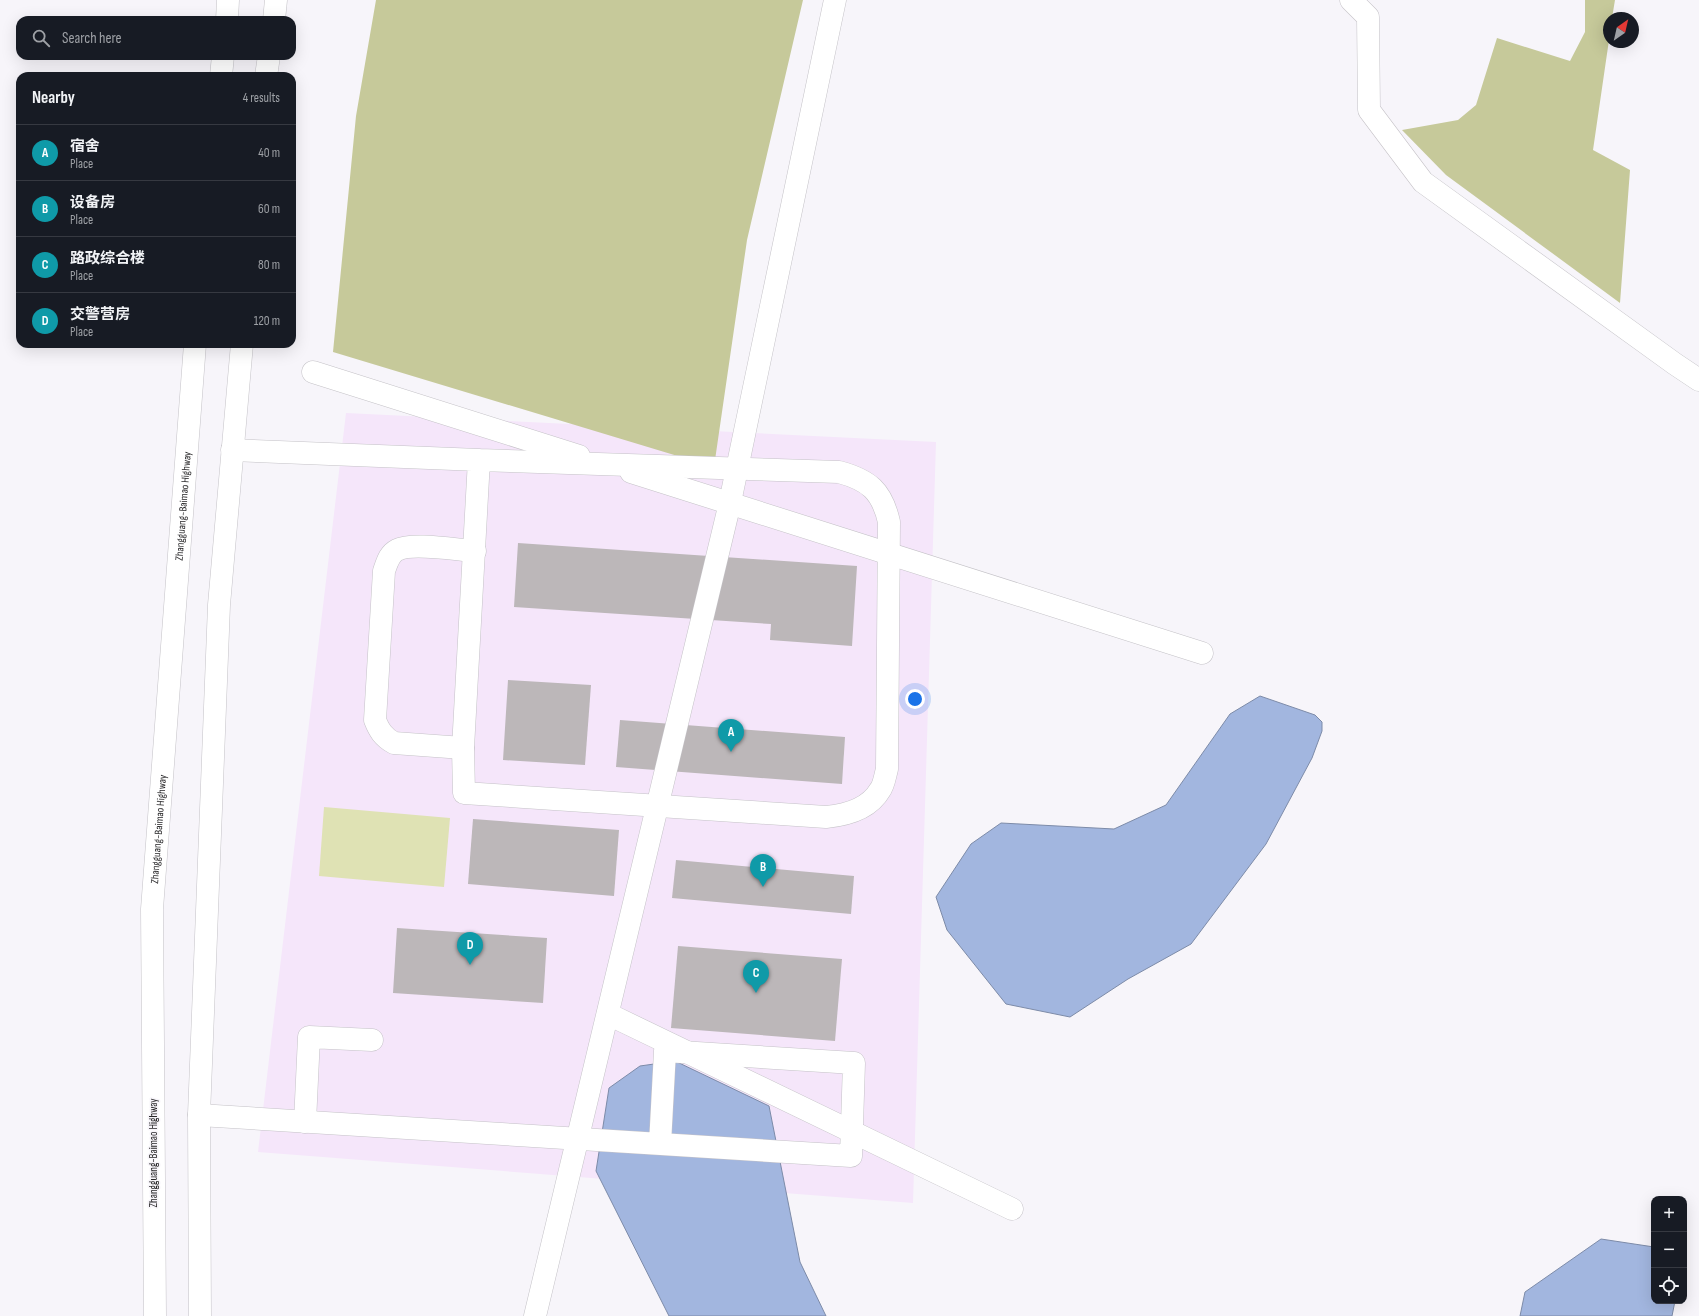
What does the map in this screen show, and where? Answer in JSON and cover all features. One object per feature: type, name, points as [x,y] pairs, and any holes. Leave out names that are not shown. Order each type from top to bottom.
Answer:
[{"type":"main road","points":[[226,16],[228,0]]},
{"type":"main road","points":[[274,16],[276,0]]},
{"type":"main road","points":[[535,1316],[729,504],[835,0]]},
{"type":"main road","points":[[1351,0],[1368,17],[1369,110],[1424,182],[1674,364],[1699,380]]},
{"type":"main road","points":[[221,72],[223,60]]},
{"type":"main road","points":[[267,72],[268,60]]},
{"type":"main road","name":"Zhangguang-Baimao Highway","points":[[155,1316],[152,909],[195,348]]},
{"type":"main road","points":[[200,1316],[199,1115],[219,605],[242,348]]},
{"type":"main road","points":[[313,372],[1202,653]]},
{"type":"main road","points":[[232,450],[839,472],[854,476],[866,482],[878,492],[886,506],[889,522],[887,769],[880,790],[869,803],[842,815],[826,817],[464,793],[463,748],[479,460]]},
{"type":"main road","points":[[463,748],[394,743],[380,732],[375,720],[384,571],[388,560],[396,550],[408,546],[475,551]]},
{"type":"main road","points":[[608,1014],[1012,1209]]},
{"type":"main road","points":[[305,1122],[309,1037],[372,1040]]},
{"type":"main road","points":[[199,1115],[305,1122],[851,1156],[854,1063],[665,1051],[660,1144]]},
{"type":"shaded area","points":[[346,413],[936,442],[913,1203],[258,1152]]},
{"type":"green space","points":[[376,0],[803,0],[747,240],[714,467],[333,352],[356,116]]},
{"type":"green space","points":[[1585,0],[1615,0],[1613,12],[1603,12],[1603,48],[1608,48],[1593,150],[1630,170],[1620,303],[1446,175],[1402,130],[1458,120],[1476,105],[1497,38],[1570,61],[1585,32]]},
{"type":"green space","points":[[324,807],[450,818],[444,887],[319,876]]},
{"type":"water","points":[[1260,696],[1315,715],[1322,722],[1322,731],[1312,758],[1266,844],[1191,944],[1128,979],[1070,1017],[1006,1004],[947,930],[936,897],[971,844],[1001,823],[1114,829],[1166,805],[1230,714]]},
{"type":"water","points":[[675,1061],[769,1106],[800,1262],[826,1316],[669,1316],[596,1171],[609,1088],[640,1066]]},
{"type":"water","points":[[1601,1239],[1651,1247],[1651,1304],[1674,1304],[1672,1316],[1520,1316],[1525,1292]]},
{"type":"building","points":[[518,543],[857,566],[852,646],[770,640],[771,624],[514,607]]},
{"type":"building","points":[[508,680],[591,685],[585,765],[503,760]]},
{"type":"building","points":[[620,720],[845,737],[842,784],[616,767]]},
{"type":"building","points":[[473,819],[619,830],[614,896],[468,884]]},
{"type":"building","points":[[676,860],[854,876],[851,914],[672,898]]},
{"type":"building","points":[[397,928],[547,938],[543,1003],[393,993]]},
{"type":"building","points":[[678,946],[842,959],[835,1041],[671,1028]]},
{"type":"place","name":"宿舍","points":[[731,752]]},
{"type":"place","name":"设备房","points":[[763,887]]},
{"type":"place","name":"交警营房","points":[[470,965]]},
{"type":"place","name":"路政综合楼","points":[[756,993]]}]
